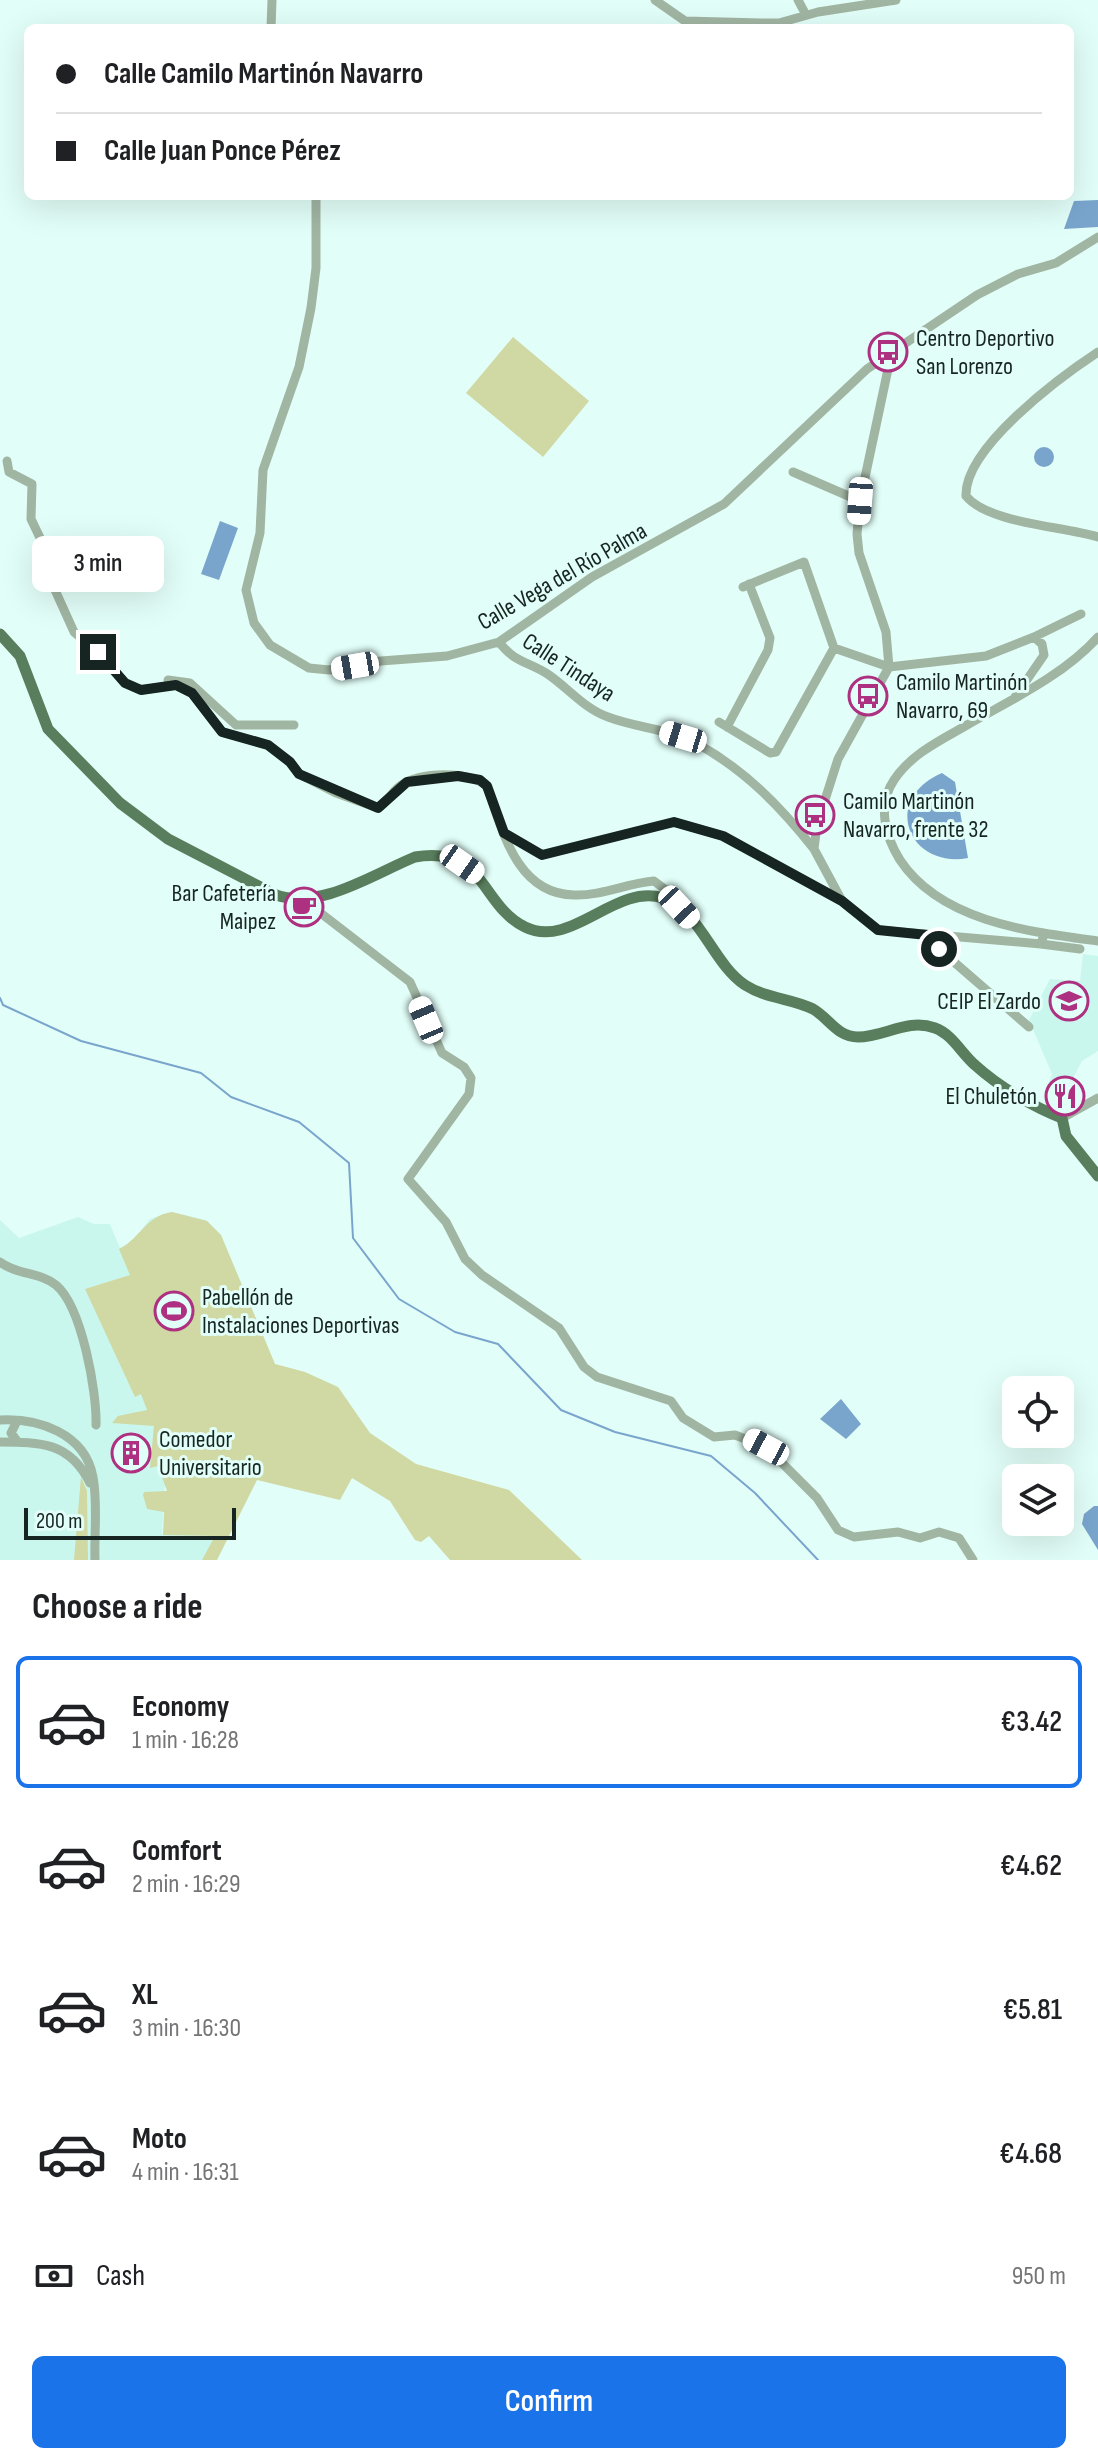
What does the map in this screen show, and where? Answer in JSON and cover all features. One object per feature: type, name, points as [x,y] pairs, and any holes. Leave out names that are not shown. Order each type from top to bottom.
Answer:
[{"type":"main road","points":[[0,634],[20,656],[48,729],[120,803],[168,839],[276,895],[305,901],[429,854],[462,864],[479,876],[506,912],[522,926],[538,932],[557,930],[639,897],[667,899],[693,922],[722,964],[762,995],[812,1009],[847,1036],[859,1037],[916,1025],[936,1028],[983,1072],[1046,1112],[1062,1118],[1066,1136],[1098,1176]]},
{"type":"street","points":[[271,24],[272,0]]},
{"type":"street","points":[[655,0],[685,21],[702,23],[779,23],[806,15],[896,0]]},
{"type":"street","points":[[798,0],[806,15]]},
{"type":"street","name":"Calle Vega del Río Palma","points":[[316,200],[316,268],[311,308],[299,367],[263,470],[260,533],[246,590],[254,623],[270,645],[287,658],[309,668],[329,670],[381,661],[447,656],[499,642],[592,577],[724,504],[867,369],[977,295],[1018,274],[1056,263],[1098,237]]},
{"type":"street","points":[[1098,352],[1024,411],[990,444],[966,482],[966,496],[987,514],[1098,537]]},
{"type":"street","points":[[814,849],[817,825],[838,759],[889,667],[886,632],[859,553],[860,501],[891,355]]},
{"type":"street","points":[[7,461],[9,472],[32,484],[31,519],[34,533],[43,544],[46,570],[74,632],[98,652],[125,683],[141,690],[176,685],[192,693],[222,732],[268,745],[290,762],[299,774],[378,808],[397,787],[421,778],[458,776],[480,780],[487,786],[509,850],[524,871],[559,892],[573,896],[654,881],[666,890],[667,899]]},
{"type":"street","points":[[793,472],[860,501]]},
{"type":"street","points":[[804,562],[834,648],[776,752],[770,753],[723,724],[768,650],[770,638],[746,586],[804,562]]},
{"type":"street","points":[[834,648],[889,667],[986,656],[1081,614]]},
{"type":"street","points":[[1014,698],[1044,655],[1042,644],[1034,637]]},
{"type":"street","points":[[1080,949],[981,917],[937,894],[902,862],[889,839],[884,814],[886,795],[908,763],[933,744],[1057,671],[1098,637]]},
{"type":"street","name":"Calle Tindaya","points":[[499,642],[511,658],[543,671],[592,709],[620,721],[683,737],[744,774],[780,807],[814,849],[842,901]]},
{"type":"street","points":[[163,685],[169,679],[190,683],[236,725],[294,725]]},
{"type":"street","points":[[504,833],[542,855],[674,822],[723,836],[842,901],[878,930],[937,936],[1098,941]]},
{"type":"street","points":[[305,901],[410,982],[442,1053],[464,1067],[471,1078],[469,1094],[408,1179],[446,1222],[465,1259],[482,1275],[559,1328],[584,1367],[597,1377],[671,1401],[683,1418],[714,1437],[735,1435],[766,1447],[817,1498],[838,1530],[854,1537],[898,1532],[920,1538],[939,1532],[959,1538],[973,1560]]},
{"type":"street","points":[[937,936],[939,949],[1029,1027]]},
{"type":"street","points":[[1062,1118],[1098,1098]]},
{"type":"street","points":[[0,1262],[18,1272],[55,1283],[69,1303],[94,1378],[96,1425]]},
{"type":"street","points":[[0,1420],[51,1426],[73,1443],[93,1476],[95,1560]]},
{"type":"street","points":[[22,1421],[11,1429],[22,1441]]},
{"type":"street","points":[[22,1421],[33,1432],[22,1441]]},
{"type":"street","points":[[0,1442],[22,1441],[59,1447],[75,1459],[90,1482],[94,1501]]},
{"type":"shaded area","name":"CEIP El Zardo","points":[[1083,954],[1098,956],[1098,1051],[1082,1061],[1072,1080],[1057,1087],[1048,1085],[1052,1074],[1029,1020],[1050,979],[1080,981]]},
{"type":"shaded area","points":[[172,1212],[206,1220],[221,1235],[275,1365],[170,1400],[162,1534],[215,1536],[209,1560],[0,1560],[0,1220],[19,1238],[78,1217],[94,1224],[110,1224],[120,1248],[131,1243],[150,1219]]},
{"type":"green space","points":[[513,337],[589,401],[543,457],[466,393]]},
{"type":"green space","points":[[172,1212],[207,1221],[221,1235],[275,1364],[305,1372],[338,1387],[370,1433],[416,1464],[509,1490],[582,1560],[450,1560],[429,1536],[421,1542],[415,1540],[390,1501],[352,1478],[340,1500],[257,1480],[217,1560],[202,1560],[215,1536],[163,1535],[164,1512],[147,1509],[143,1495],[144,1492],[167,1491],[158,1466],[150,1468],[154,1426],[112,1423],[118,1416],[147,1410],[141,1394],[135,1397],[85,1289],[130,1275],[119,1249],[155,1218]]},
{"type":"green space","points":[[81,1477],[87,1491],[88,1560],[74,1560]]},
{"type":"water","points":[[1098,200],[1098,227],[1064,229],[1074,201]]},
{"type":"water","points":[[1044,447],[1051,450],[1054,457],[1051,464],[1044,467],[1037,464],[1034,457],[1037,450]]},
{"type":"water","points":[[220,521],[238,528],[219,580],[201,574]]},
{"type":"water","points":[[942,773],[955,782],[968,858],[947,859],[930,853],[917,843],[910,830],[907,815],[912,799],[923,785]]},
{"type":"water","points":[[841,1399],[861,1424],[846,1439],[820,1419]]},
{"type":"water","points":[[1098,1506],[1098,1550],[1082,1524],[1084,1514]]},
{"type":"waterway","points":[[0,998],[3,1005],[81,1041],[201,1073],[231,1097],[299,1122],[349,1163],[353,1238],[399,1299],[455,1332],[498,1344],[561,1410],[615,1432],[711,1456],[755,1493],[818,1560]]},
{"type":"place","name":"Centro Deportivo San Lorenzo","points":[[888,352]]},
{"type":"place","name":"Camilo Martinón Navarro, 69","points":[[868,696]]},
{"type":"place","name":"Camilo Martinón Navarro, frente 32","points":[[815,815]]},
{"type":"place","name":"Bar Cafetería Maipez","points":[[304,907]]},
{"type":"place","name":"CEIP El Zardo","points":[[1069,1001]]},
{"type":"place","name":"El Chuletón","points":[[1065,1096]]},
{"type":"place","name":"Pabellón de Instalaciones Deportivas","points":[[174,1311]]},
{"type":"place","name":"Comedor Universitario","points":[[131,1453]]},
{"type":"route","points":[[98,652],[125,683],[141,690],[176,685],[192,693],[222,732],[268,745],[290,762],[299,774],[336,793],[378,808],[397,787],[407,782],[458,776],[480,780],[487,786],[504,833],[542,855],[674,822],[700,828],[723,836],[842,901],[878,930],[892,934],[937,936],[939,949]]}]
